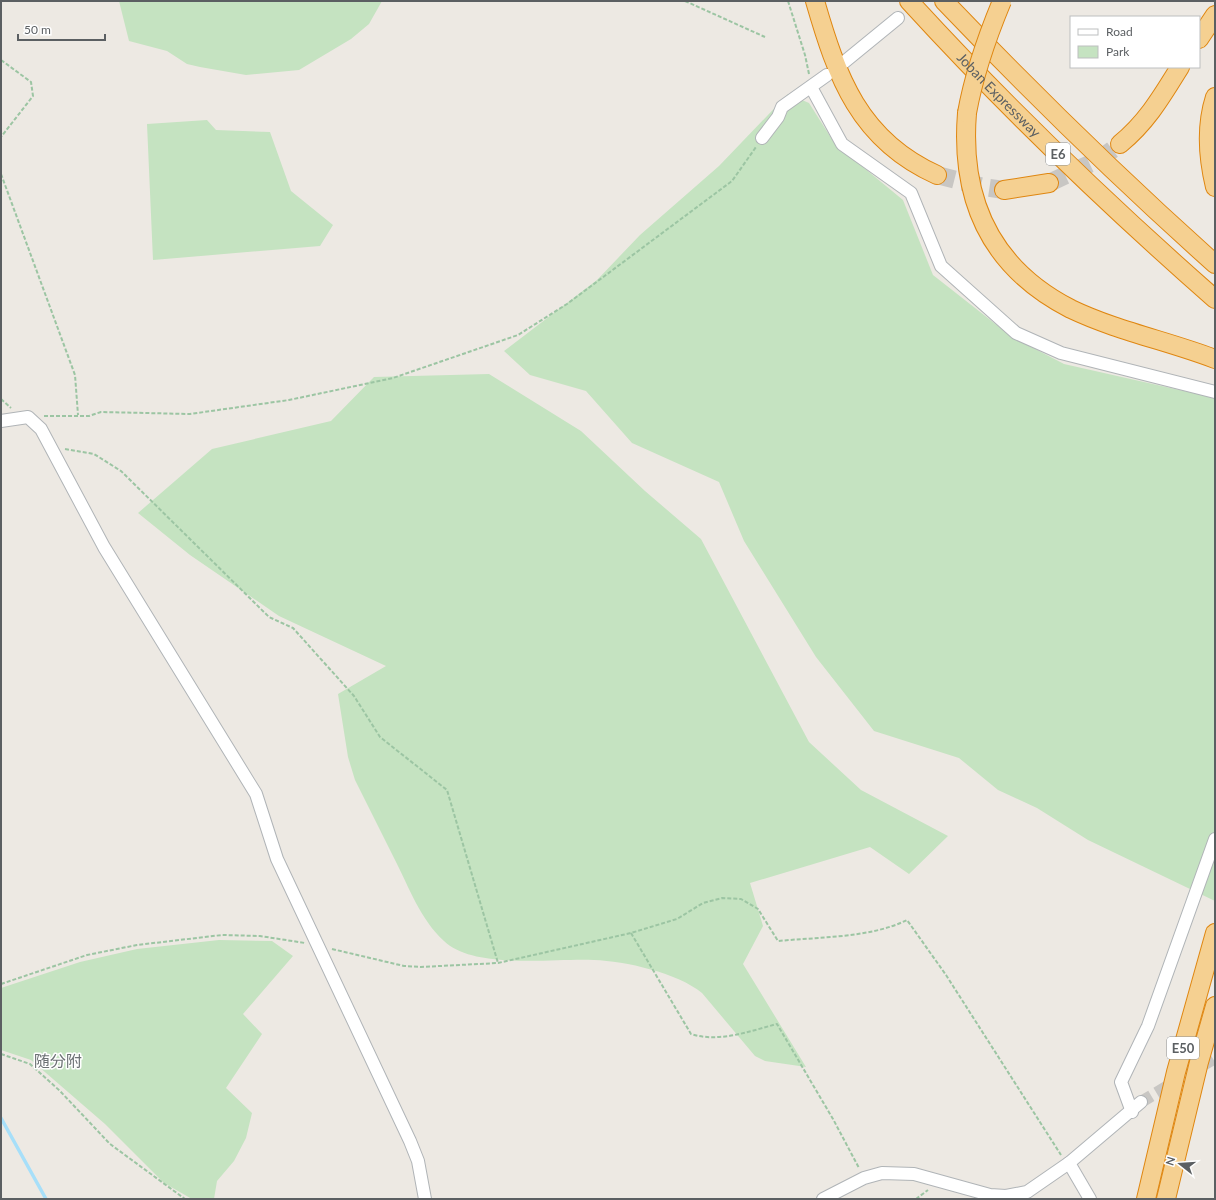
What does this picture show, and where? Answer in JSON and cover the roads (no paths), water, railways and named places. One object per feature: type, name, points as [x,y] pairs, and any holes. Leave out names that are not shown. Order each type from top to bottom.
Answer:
[{"type":"highway","points":[[815,1],[840,79],[860,112],[887,144],[918,166],[937,175]]},
{"type":"highway","name":"Joban Expressway","points":[[909,1],[1000,97],[1100,195],[1215,299]]},
{"type":"highway","name":"Joban Expressway","points":[[944,1],[1017,77],[1118,175],[1215,264]]},
{"type":"highway","points":[[1002,1],[981,57],[971,90],[965,138],[966,163],[976,206],[996,245],[1013,266],[1030,283],[1071,308],[1120,328],[1215,358]]},
{"type":"highway","points":[[1200,23],[1212,1]]},
{"type":"highway","points":[[1200,38],[1215,15]]},
{"type":"highway","points":[[1120,144],[1138,129],[1160,99],[1179,68]]},
{"type":"highway","points":[[1215,97],[1210,126],[1210,151],[1215,186]]},
{"type":"highway","points":[[1004,190],[1048,183]]},
{"type":"highway","name":"E50","points":[[1146,1199],[1153,1164],[1176,1072],[1215,933]]},
{"type":"highway","name":"E50","points":[[1166,1199],[1215,1006]]},
{"type":"street","points":[[843,64],[898,18]]},
{"type":"street","points":[[762,138],[778,117],[782,107],[827,75]]},
{"type":"street","points":[[811,87],[842,144],[911,193],[941,266],[1016,333],[1061,353],[1215,392]]},
{"type":"street","points":[[1,421],[28,417],[41,429],[104,547],[256,794],[277,859],[320,946],[410,1141],[418,1161],[425,1199]]},
{"type":"street","points":[[1132,1112],[1121,1082],[1148,1026],[1215,839]]},
{"type":"street","points":[[823,1199],[864,1178],[882,1173],[914,1174],[990,1195],[1006,1196],[1027,1192],[1069,1163],[1132,1112],[1141,1102]]},
{"type":"street","points":[[1069,1163],[1090,1199]]},
{"type":"waterway","points":[[1,1118],[46,1199]]},
{"type":"tunnel","points":[[1049,183],[1100,159],[1120,144]]},
{"type":"tunnel","points":[[937,175],[984,187],[1004,190]]},
{"type":"tunnel","points":[[1141,1102],[1215,1058]]},
{"type":"district","name":"随分附","points":[[58,1061]]}]
